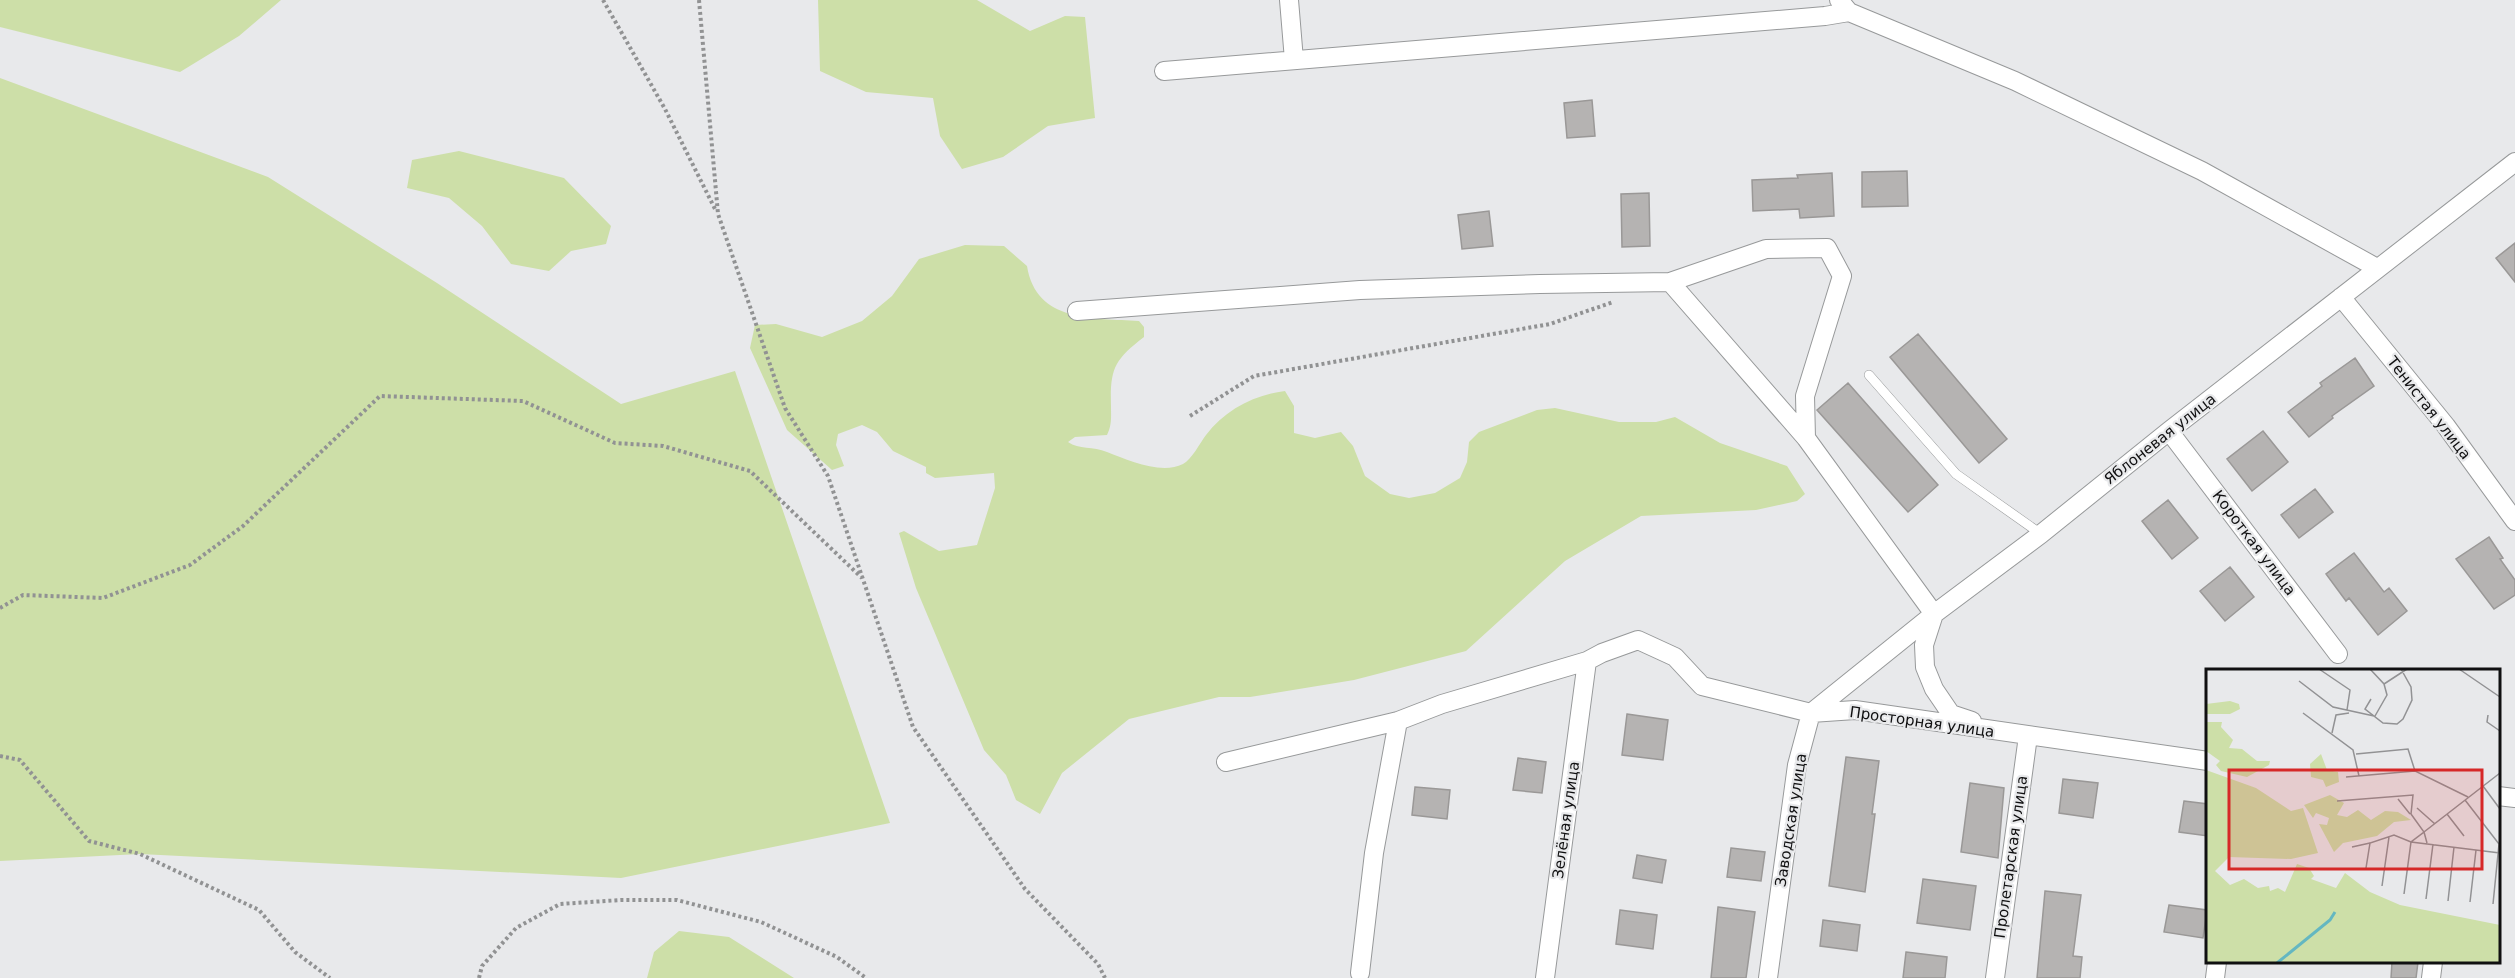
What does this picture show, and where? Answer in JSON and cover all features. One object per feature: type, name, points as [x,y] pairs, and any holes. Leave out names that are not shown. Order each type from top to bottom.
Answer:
[{"type":"street","points":[[1289,0],[1294,60]]},
{"type":"street","points":[[1164,71],[1813,17],[1844,6],[2015,81],[2202,171],[2377,268]]},
{"type":"street","name":"Яблоневая улица","points":[[1934,614],[2041,534],[2169,431],[2515,162]]},
{"type":"street","points":[[1077,311],[1360,290],[1670,282],[1766,249],[1827,248],[1842,276],[1805,396],[1806,438]]},
{"type":"street","points":[[1670,282],[1806,438],[1934,614]]},
{"type":"street","name":"Тенистая улица","points":[[2341,297],[2446,426],[2515,521]]},
{"type":"street","name":"Короткая улица","points":[[2169,431],[2338,654]]},
{"type":"street","points":[[1811,713],[1934,614]]},
{"type":"street","points":[[1934,614],[1924,645],[1925,667],[1934,689],[1951,714],[2005,733]]},
{"type":"street","name":"Просторная улица","points":[[1226,762],[1398,721],[1442,704],[1587,661],[1602,652],[1638,640],[1675,657],[1702,686],[1811,713],[1855,710],[2206,761]]},
{"type":"street","name":"Зелёная улица","points":[[1545,978],[1587,661]]},
{"type":"street","name":"Заводская улица","points":[[1768,978],[1797,765],[1811,713]]},
{"type":"street","points":[[1360,973],[1374,853],[1398,721]]},
{"type":"street","name":"Пролетарская улица","points":[[1995,978],[2028,736]]},
{"type":"street","points":[[2500,796],[2515,798]]},
{"type":"street","points":[[2215,978],[2217,963]]},
{"type":"street","points":[[2431,978],[2433,963]]},
{"type":"lane","points":[[1869,375],[1956,474],[2041,534]]},
{"type":"path","points":[[603,0],[665,109],[718,214],[785,408],[828,476],[913,727],[1025,889],[1098,964],[1105,978]]},
{"type":"path","points":[[699,0],[718,214]]},
{"type":"path","points":[[1190,416],[1254,376],[1550,324],[1616,302]]},
{"type":"path","points":[[0,608],[23,595],[103,598],[190,565],[243,526],[380,396],[523,401],[615,443],[663,446],[750,471],[863,579]]},
{"type":"path","points":[[0,756],[20,760],[89,841],[140,854],[259,910],[295,952],[330,978]]},
{"type":"path","points":[[479,978],[482,966],[516,928],[560,904],[677,900],[761,922],[837,957],[866,978]]},
{"type":"green space","points":[[0,0],[281,0],[239,36],[180,72],[0,27]]},
{"type":"green space","points":[[818,0],[977,0],[1030,31],[1065,16],[1085,17],[1095,118],[1048,126],[1003,157],[962,169],[940,136],[933,98],[866,92],[820,71]]},
{"type":"green space","points":[[0,78],[268,177],[437,283],[621,404],[735,371],[890,823],[621,878],[140,854],[0,861]]},
{"type":"green space","points":[[459,151],[564,178],[611,226],[606,244],[571,251],[549,271],[511,264],[482,226],[449,198],[407,188],[412,160]]},
{"type":"green space","points":[[965,245],[1004,246],[1027,266],[1033,285],[1042,298],[1055,308],[1069,314],[1086,317],[1139,321],[1144,327],[1144,337],[1120,359],[1113,374],[1111,421],[1107,435],[1075,437],[1068,442],[1077,446],[1102,450],[1145,465],[1174,467],[1186,462],[1206,435],[1231,411],[1251,400],[1285,391],[1294,406],[1294,433],[1315,438],[1341,432],[1353,446],[1365,476],[1390,494],[1409,498],[1435,493],[1460,478],[1467,462],[1469,442],[1479,432],[1537,410],[1555,408],[1619,422],[1656,422],[1675,417],[1720,443],[1787,466],[1805,494],[1797,501],[1756,510],[1641,516],[1565,561],[1466,651],[1354,680],[1250,697],[1219,697],[1129,719],[1062,773],[1040,814],[1016,800],[1006,775],[984,750],[916,588],[899,533],[904,531],[939,551],[977,545],[995,488],[994,473],[935,478],[926,473],[926,467],[893,451],[877,432],[862,425],[838,434],[836,445],[844,466],[832,470],[787,430],[750,348],[755,325],[776,324],[822,337],[862,321],[892,296],[919,259]]},
{"type":"green space","points":[[679,931],[729,937],[794,978],[647,978],[654,952]]},
{"type":"building","points":[[1592,100],[1595,136],[1567,138],[1564,103]]},
{"type":"building","points":[[1907,171],[1908,206],[1862,207],[1862,172]]},
{"type":"building","points":[[1832,173],[1834,216],[1800,218],[1799,209],[1753,211],[1752,180],[1798,178],[1797,175]]},
{"type":"building","points":[[1649,193],[1650,246],[1622,247],[1621,194]]},
{"type":"building","points":[[1489,211],[1493,246],[1462,249],[1458,215]]},
{"type":"building","points":[[2515,243],[2515,282],[2496,258]]},
{"type":"building","points":[[1918,334],[2007,439],[1979,463],[1890,357]]},
{"type":"building","points":[[2355,358],[2374,386],[2332,416],[2333,418],[2309,437],[2288,412],[2322,386],[2320,383]]},
{"type":"building","points":[[1848,383],[1938,485],[1908,512],[1817,410]]},
{"type":"building","points":[[2263,431],[2288,462],[2252,491],[2227,459]]},
{"type":"building","points":[[2315,489],[2333,512],[2299,538],[2281,515]]},
{"type":"building","points":[[2168,500],[2198,538],[2172,559],[2142,521]]},
{"type":"building","points":[[2489,537],[2503,558],[2500,559],[2515,580],[2515,595],[2494,609],[2456,559]]},
{"type":"building","points":[[2354,553],[2384,592],[2389,588],[2407,611],[2378,635],[2349,598],[2346,601],[2326,574]]},
{"type":"building","points":[[2230,567],[2254,597],[2225,621],[2200,591]]},
{"type":"building","points":[[1627,714],[1668,720],[1663,760],[1622,755]]},
{"type":"building","points":[[1846,757],[1879,761],[1865,892],[1829,886]]},
{"type":"building","points":[[1518,758],[1546,762],[1542,793],[1513,790]]},
{"type":"building","points":[[2063,779],[2098,783],[2093,818],[2059,813]]},
{"type":"building","points":[[1970,783],[2004,788],[1998,858],[1961,852]]},
{"type":"building","points":[[1415,787],[1450,790],[1447,819],[1412,815]]},
{"type":"building","points":[[2184,801],[2206,804],[2206,836],[2179,832]]},
{"type":"building","points":[[1731,848],[1765,852],[1761,881],[1727,877]]},
{"type":"building","points":[[1637,855],[1666,860],[1662,883],[1633,878]]},
{"type":"building","points":[[1923,879],[1976,886],[1970,930],[1917,923]]},
{"type":"building","points":[[2045,891],[2081,895],[2073,956],[2082,957],[2080,978],[2037,978]]},
{"type":"building","points":[[2169,905],[2206,910],[2203,938],[2164,932]]},
{"type":"building","points":[[1718,907],[1755,912],[1746,978],[1711,978]]},
{"type":"building","points":[[1620,910],[1657,915],[1653,949],[1616,944]]},
{"type":"building","points":[[1823,920],[1860,925],[1857,951],[1820,946]]},
{"type":"building","points":[[1906,952],[1947,957],[1945,978],[1903,978]]},
{"type":"building","points":[[2392,963],[2418,963],[2416,978],[2391,978]]}]
